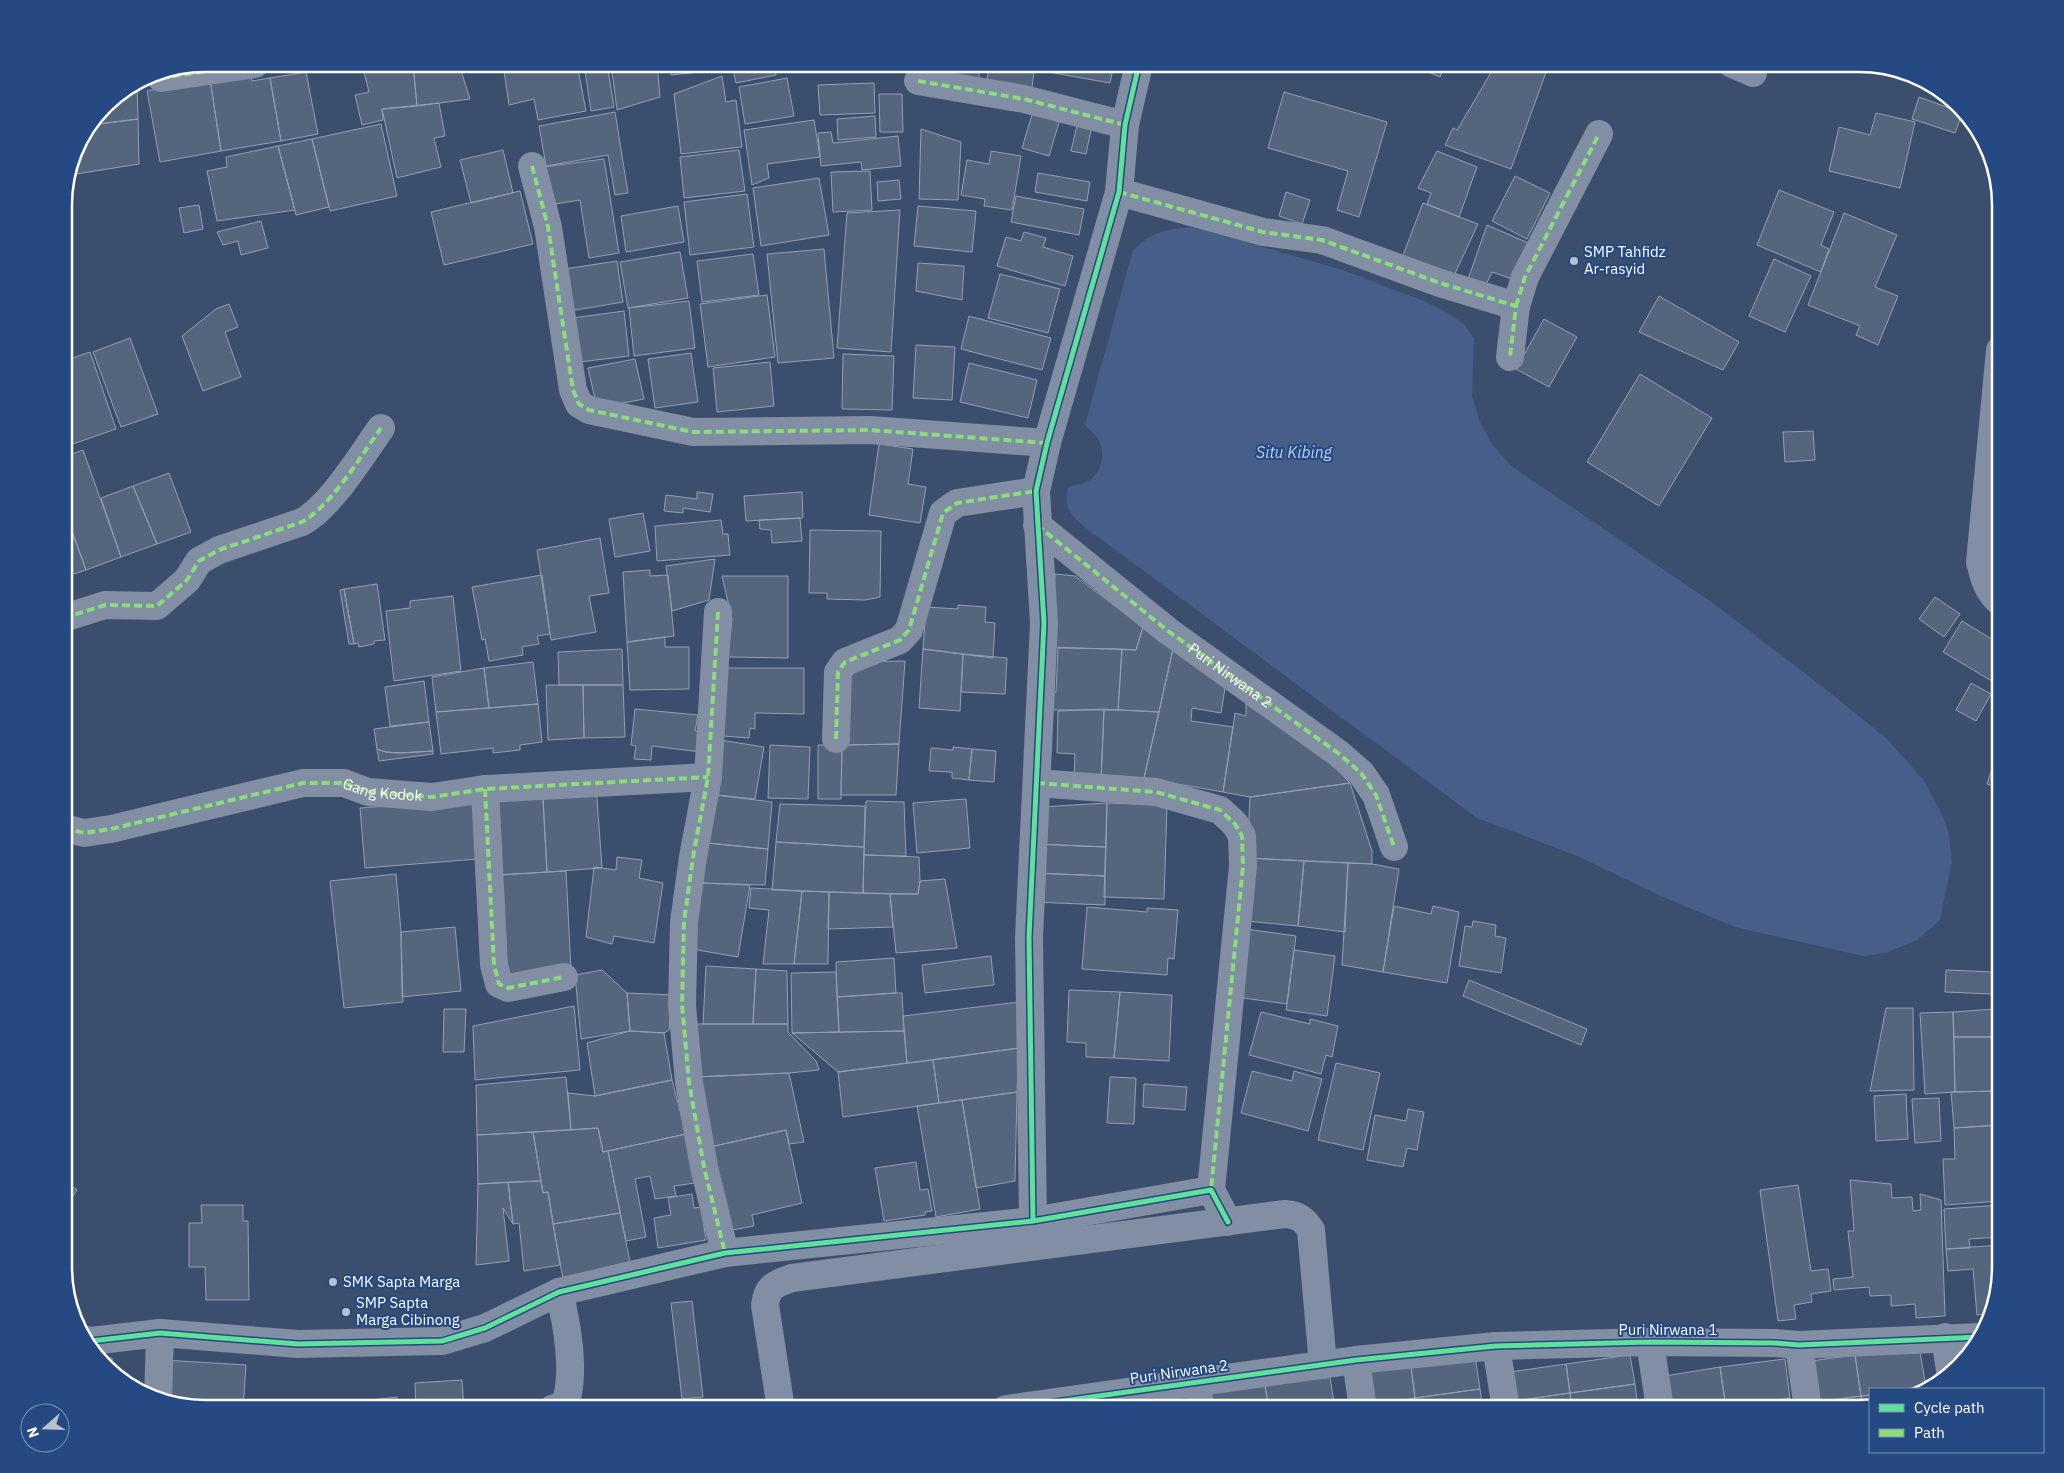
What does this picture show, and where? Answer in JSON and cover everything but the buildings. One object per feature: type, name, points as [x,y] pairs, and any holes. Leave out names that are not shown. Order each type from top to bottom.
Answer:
[{"type":"street","points":[[1032,1221],[1029,937],[1044,624],[1036,491],[1047,443],[1119,192],[1125,125],[1137,72]]},
{"type":"street","points":[[918,81],[1024,99],[1125,125]]},
{"type":"street","points":[[1510,357],[1516,306],[1525,277],[1599,134]]},
{"type":"street","points":[[532,166],[548,227],[573,390],[579,404],[589,410],[693,432],[870,430],[1047,443]]},
{"type":"street","points":[[1119,192],[1263,232],[1322,240],[1440,283],[1516,306]]},
{"type":"street","points":[[73,615],[105,605],[156,606],[186,580],[199,561],[219,550],[302,522],[313,516],[381,428]]},
{"type":"street","points":[[1992,435],[1980,562],[1984,580],[1992,595]]},
{"type":"street","points":[[836,739],[838,672],[845,662],[900,640],[909,630],[942,513],[957,503],[1036,491]]},
{"type":"street","name":"Puri Nirwana 2","points":[[1037,525],[1168,631],[1338,753],[1361,773],[1376,795],[1394,847]]},
{"type":"street","points":[[718,612],[708,777],[693,857],[684,922],[682,1005],[690,1091],[704,1168],[725,1253]]},
{"type":"street","name":"Gang Kodok","points":[[73,830],[84,833],[111,830],[303,783],[344,783],[368,792],[432,797],[486,789],[708,777]]},
{"type":"street","points":[[1037,783],[1156,792],[1197,802],[1220,810],[1235,824],[1242,836],[1243,866],[1211,1190],[1228,1222]]},
{"type":"street","points":[[486,789],[496,979],[499,984],[508,988],[564,977]]},
{"type":"street","points":[[95,1341],[160,1332],[298,1344],[442,1341],[485,1328],[559,1292],[725,1253],[1032,1221],[1211,1190]]},
{"type":"street","points":[[779,1400],[764,1305],[766,1294],[775,1284],[792,1278],[1285,1214],[1296,1215],[1305,1220],[1311,1230],[1323,1365]]},
{"type":"street","points":[[559,1292],[567,1323],[570,1392],[567,1400]]},
{"type":"street","points":[[158,1391],[160,1332]]},
{"type":"street","points":[[1944,1337],[1949,1365]]},
{"type":"street","name":"Puri Nirwana 1","points":[[1356,1360],[1496,1346],[1650,1342],[1799,1345],[1972,1337]]},
{"type":"street","points":[[1650,1342],[1659,1400]]},
{"type":"street","points":[[1799,1345],[1807,1400]]},
{"type":"street","points":[[1496,1346],[1505,1400]]},
{"type":"street","points":[[1356,1360],[1362,1400]]},
{"type":"street","name":"Puri Nirwana 2","points":[[1088,1400],[1196,1382],[1356,1360]]},
{"type":"street","points":[[1196,1382],[1199,1400]]},
{"type":"water","name":"Situ Kibing","points":[[1193,227],[1343,270],[1424,301],[1448,313],[1465,325],[1474,339],[1472,396],[1479,420],[1492,444],[1511,466],[1710,601],[1823,687],[1886,738],[1923,779],[1943,816],[1949,834],[1952,862],[1940,920],[1917,940],[1886,953],[1863,956],[1735,927],[1663,897],[1577,856],[1477,818],[1076,519],[1067,506],[1068,487],[1089,481],[1098,470],[1102,459],[1099,441],[1085,425],[1133,250],[1147,239],[1161,232]]},
{"type":"marked path","points":[[177,76],[187,74]]},
{"type":"marked path","points":[[918,81],[1024,99],[1125,125]]},
{"type":"marked path","points":[[1516,306],[1525,277],[1599,134]]},
{"type":"marked path","points":[[532,166],[548,227],[573,390],[579,404],[589,410],[693,432],[870,430],[1047,443]]},
{"type":"marked path","points":[[1119,192],[1263,232],[1322,240],[1440,283],[1516,306],[1510,357]]},
{"type":"marked path","points":[[73,615],[105,605],[157,606],[187,580],[199,561],[219,550],[302,522],[324,505],[355,466],[381,428]]},
{"type":"marked path","points":[[836,739],[838,672],[845,662],[900,640],[909,630],[943,513],[957,503],[1036,491]]},
{"type":"marked path","points":[[1037,525],[1168,631],[1338,753],[1361,773],[1376,795],[1394,847]]},
{"type":"marked path","points":[[718,612],[708,777],[693,857],[684,922],[682,1005],[689,1082],[704,1167],[725,1253]]},
{"type":"marked path","points":[[73,830],[84,833],[111,829],[303,783],[344,783],[368,792],[432,797],[485,789],[708,777]]},
{"type":"marked path","points":[[1037,783],[1156,792],[1220,810],[1235,824],[1242,836],[1243,866],[1211,1190]]},
{"type":"marked path","points":[[485,789],[494,965],[499,984],[508,988],[564,977]]},
{"type":"cycle path","points":[[1033,1221],[1029,937],[1044,623],[1036,491],[1047,443],[1119,192],[1125,125],[1137,72]]},
{"type":"cycle path","points":[[95,1341],[160,1333],[298,1344],[442,1341],[485,1328],[559,1292],[725,1253],[1033,1221],[1211,1190],[1228,1222]]},
{"type":"cycle path","points":[[1070,1400],[1356,1360],[1496,1346],[1650,1342],[1775,1343],[1799,1345],[1972,1337]]},
{"type":"place","name":"SMP Tahfidz Ar-rasyid","points":[[1574,261]]},
{"type":"place","name":"SMK Sapta Marga","points":[[333,1282]]},
{"type":"place","name":"SMP Sapta Marga Cibinong","points":[[346,1312]]}]
